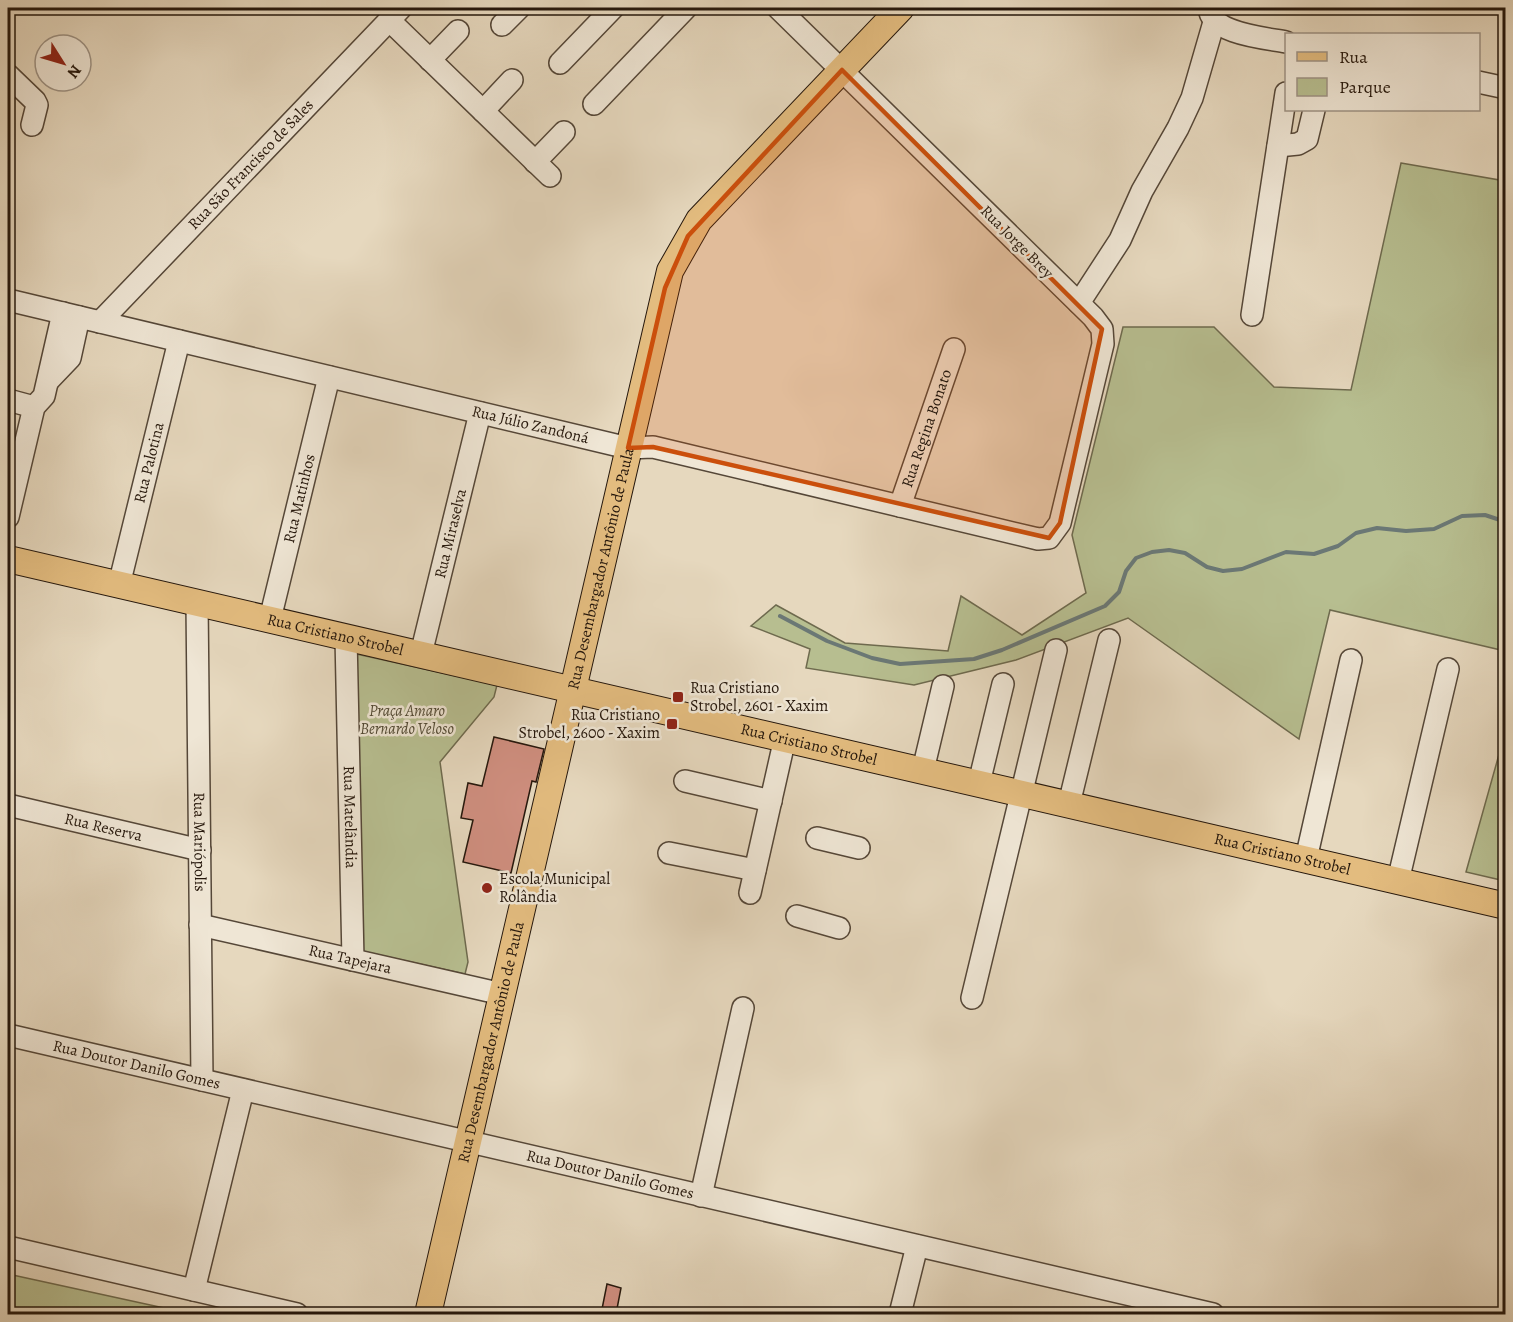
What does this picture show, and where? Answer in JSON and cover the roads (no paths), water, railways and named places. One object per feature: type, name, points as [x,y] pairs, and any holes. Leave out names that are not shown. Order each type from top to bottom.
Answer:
[{"type":"main road","name":"Rua Desembargador Antônio de Paula","points":[[428,1314],[665,288],[683,244],[699,220],[901,8]]},
{"type":"main road","name":"Rua Cristiano Strobel","points":[[8,559],[1506,906]]},
{"type":"street","points":[[502,25],[519,8]]},
{"type":"street","points":[[560,63],[613,8]]},
{"type":"street","points":[[594,104],[686,8]]},
{"type":"street","name":"Rua Jorge Brey","points":[[778,8],[1099,323],[1104,337],[1060,524],[1054,534]]},
{"type":"street","points":[[395,14],[430,60],[542,169],[564,132]]},
{"type":"street","name":"Rua São Francisco de Sales","points":[[81,317],[395,14]]},
{"type":"street","points":[[1211,15],[1225,29],[1285,42]]},
{"type":"street","points":[[1079,303],[1120,240],[1142,190],[1178,129],[1192,98],[1211,15]]},
{"type":"street","points":[[430,60],[458,31]]},
{"type":"street","points":[[8,75],[37,105],[32,125]]},
{"type":"street","points":[[483,111],[512,80]]},
{"type":"street","points":[[1480,82],[1506,88]]},
{"type":"street","points":[[1252,315],[1285,105]]},
{"type":"street","points":[[1278,146],[1298,144],[1307,139],[1314,111]]},
{"type":"street","name":"Rua Júlio Zandoná","points":[[8,300],[628,448],[652,447],[1038,539],[1049,538],[1054,534]]},
{"type":"street","points":[[8,517],[11,489],[34,406],[44,396],[48,381],[70,358],[81,317]]},
{"type":"street","name":"Rua Palotina","points":[[119,585],[179,341]]},
{"type":"street","name":"Rua Regina Bonato","points":[[900,506],[954,349]]},
{"type":"street","name":"Rua Matinhos","points":[[270,619],[329,377]]},
{"type":"street","points":[[8,400],[34,406]]},
{"type":"street","name":"Rua Miraselva","points":[[422,654],[480,413]]},
{"type":"street","name":"Rua Mariópolis","points":[[197,602],[202,1080]]},
{"type":"street","name":"Rua Matelândia","points":[[346,637],[353,960]]},
{"type":"street","points":[[1069,804],[1109,640]]},
{"type":"street","points":[[972,998],[1056,650]]},
{"type":"street","points":[[1306,860],[1351,660]]},
{"type":"street","points":[[1398,880],[1448,669]]},
{"type":"street","points":[[979,783],[1003,684]]},
{"type":"street","points":[[923,771],[943,686]]},
{"type":"street","points":[[750,892],[785,738]]},
{"type":"street","points":[[685,781],[771,801]]},
{"type":"street","name":"Rua Reserva","points":[[8,805],[200,849]]},
{"type":"street","points":[[817,838],[859,848]]},
{"type":"street","points":[[669,853],[755,870]]},
{"type":"street","points":[[797,916],[838,928]]},
{"type":"street","name":"Rua Tapejara","points":[[200,925],[502,994]]},
{"type":"street","points":[[700,1196],[743,1008]]},
{"type":"street","name":"Rua Doutor Danilo Gomes","points":[[8,1035],[1213,1314]]},
{"type":"street","points":[[194,1290],[243,1090]]},
{"type":"street","points":[[900,1314],[917,1246]]},
{"type":"street","points":[[8,1247],[297,1314]]},
{"type":"waterway","points":[[780,616],[827,641],[872,658],[900,664],[974,659],[1002,650],[1105,606],[1119,592],[1126,571],[1136,558],[1152,552],[1169,550],[1185,553],[1207,567],[1223,571],[1242,569],[1286,552],[1314,554],[1338,546],[1356,533],[1377,528],[1406,531],[1434,529],[1462,516],[1485,515],[1506,522]]},
{"type":"place","name":"Rua Cristiano Strobel, 2601 - Xaxim","points":[[678,697]]},
{"type":"place","name":"Rua Cristiano Strobel, 2600 - Xaxim","points":[[672,724]]},
{"type":"place","name":"Escola Municipal Rolândia","points":[[487,888]]},
{"type":"park label","name":"Praça Amaro Bernardo Veloso","points":[[407,720]]}]
